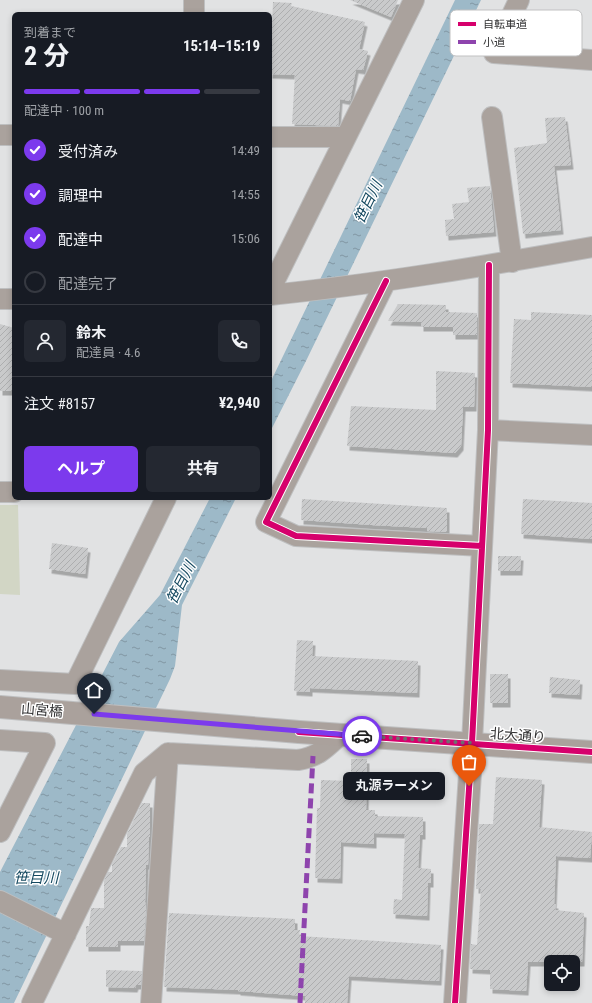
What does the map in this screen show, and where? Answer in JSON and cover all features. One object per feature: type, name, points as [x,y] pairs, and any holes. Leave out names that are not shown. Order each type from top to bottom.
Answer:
[{"type":"street","points":[[194,0],[194,12]]},
{"type":"street","points":[[274,293],[346,137],[414,0]]},
{"type":"street","points":[[514,10],[519,0]]},
{"type":"street","points":[[536,56],[592,60]]},
{"type":"street","points":[[492,117],[512,262]]},
{"type":"street","points":[[0,135],[12,135]]},
{"type":"street","points":[[272,137],[346,137]]},
{"type":"street","points":[[274,293],[382,282],[512,262],[592,247]]},
{"type":"street","points":[[455,1003],[472,743],[488,430],[489,265]]},
{"type":"street","points":[[382,282],[266,522],[296,536],[482,546]]},
{"type":"street","points":[[0,299],[12,299]]},
{"type":"street","points":[[488,430],[592,435]]},
{"type":"street","points":[[0,492],[12,492]]},
{"type":"street","points":[[0,680],[75,684],[165,500]]},
{"type":"street","name":"山宮橋","points":[[0,706],[299,732]]},
{"type":"street","name":"北大通り","points":[[299,732],[592,752]]},
{"type":"street","points":[[32,1003],[63,932],[144,773],[168,753],[298,760],[310,758],[320,753],[340,735]]},
{"type":"street","points":[[0,740],[44,743],[0,832]]},
{"type":"street","points":[[151,1003],[168,753]]},
{"type":"street","points":[[0,901],[63,932]]},
{"type":"green space","points":[[0,505],[18,505],[20,595],[0,594]]},
{"type":"water","name":"笹目川","points":[[455,0],[481,0],[476,10],[450,10]]},
{"type":"water","name":"笹目川","points":[[450,10],[450,56],[454,56],[272,428],[272,379]]},
{"type":"water","name":"笹目川","points":[[209,500],[235,500],[182,605],[175,666],[170,679],[14,1003],[0,1003],[0,872],[119,642],[160,595]]},
{"type":"building","points":[[350,0],[398,0],[391,17]]},
{"type":"building","points":[[273,2],[292,3],[291,6],[365,22],[359,49],[368,51],[363,70],[356,69],[350,101],[340,99],[338,126],[292,124],[295,75],[272,74]]},
{"type":"building","points":[[565,117],[571,165],[554,166],[561,230],[523,234],[514,148],[547,143],[545,118]]},
{"type":"building","points":[[490,186],[494,232],[446,236],[445,220],[454,219],[452,204],[469,202],[467,188]]},
{"type":"building","points":[[398,304],[446,305],[446,312],[477,313],[477,335],[453,335],[453,327],[421,327],[421,322],[388,321]]},
{"type":"building","points":[[531,312],[592,315],[592,387],[510,383],[514,319],[531,320]]},
{"type":"building","points":[[0,324],[12,327],[12,391],[0,391]]},
{"type":"building","points":[[436,371],[475,373],[474,407],[463,407],[461,446],[455,453],[347,446],[351,406],[436,410]]},
{"type":"building","points":[[302,499],[447,508],[447,532],[427,531],[427,528],[301,520]]},
{"type":"building","points":[[523,499],[592,503],[592,539],[521,534]]},
{"type":"building","points":[[52,543],[88,548],[85,574],[49,569]]},
{"type":"building","points":[[498,556],[521,556],[520,571],[498,571]]},
{"type":"building","points":[[297,640],[313,641],[312,656],[418,661],[417,693],[310,688],[310,692],[294,691]]},
{"type":"building","points":[[490,674],[508,674],[508,703],[490,703]]},
{"type":"building","points":[[550,677],[580,680],[579,695],[549,693]]},
{"type":"building","points":[[351,759],[367,759],[366,810],[375,810],[375,816],[423,817],[423,835],[420,835],[418,868],[431,869],[431,883],[428,883],[427,916],[393,914],[394,899],[402,900],[405,834],[374,833],[374,844],[341,842],[340,879],[315,878],[317,808],[320,808],[321,780],[351,781]]},
{"type":"building","points":[[496,777],[542,780],[539,827],[592,832],[590,858],[556,856],[555,910],[584,913],[582,962],[580,962],[580,955],[544,955],[544,962],[528,962],[526,991],[490,989],[490,970],[470,969],[471,944],[477,945],[481,889],[476,889],[479,824],[493,824]]},
{"type":"building","points":[[142,803],[150,803],[150,837],[148,865],[146,865],[144,941],[118,941],[118,947],[86,947],[86,926],[89,926],[91,908],[104,908],[104,881],[108,872],[112,872],[112,864],[121,847],[127,847],[127,834]]},
{"type":"building","points":[[169,913],[295,919],[295,930],[300,930],[299,936],[441,945],[439,981],[349,976],[347,1003],[305,1003],[305,996],[238,990],[164,987]]},
{"type":"building","points":[[106,970],[142,971],[141,985],[136,985],[135,988],[106,987]]},
{"type":"marked path","points":[[300,1003],[313,756]]},
{"type":"cycle path","points":[[455,1003],[472,743],[488,430],[489,265]]},
{"type":"cycle path","points":[[386,281],[266,522],[296,536],[482,546]]},
{"type":"cycle path","points":[[299,732],[592,752]]},
{"type":"way so far","points":[[362,736],[472,743],[469,786]]},
{"type":"place","name":"丸源ラーメン","points":[[469,786]]},
{"type":"route","points":[[94,714],[362,736]]}]
